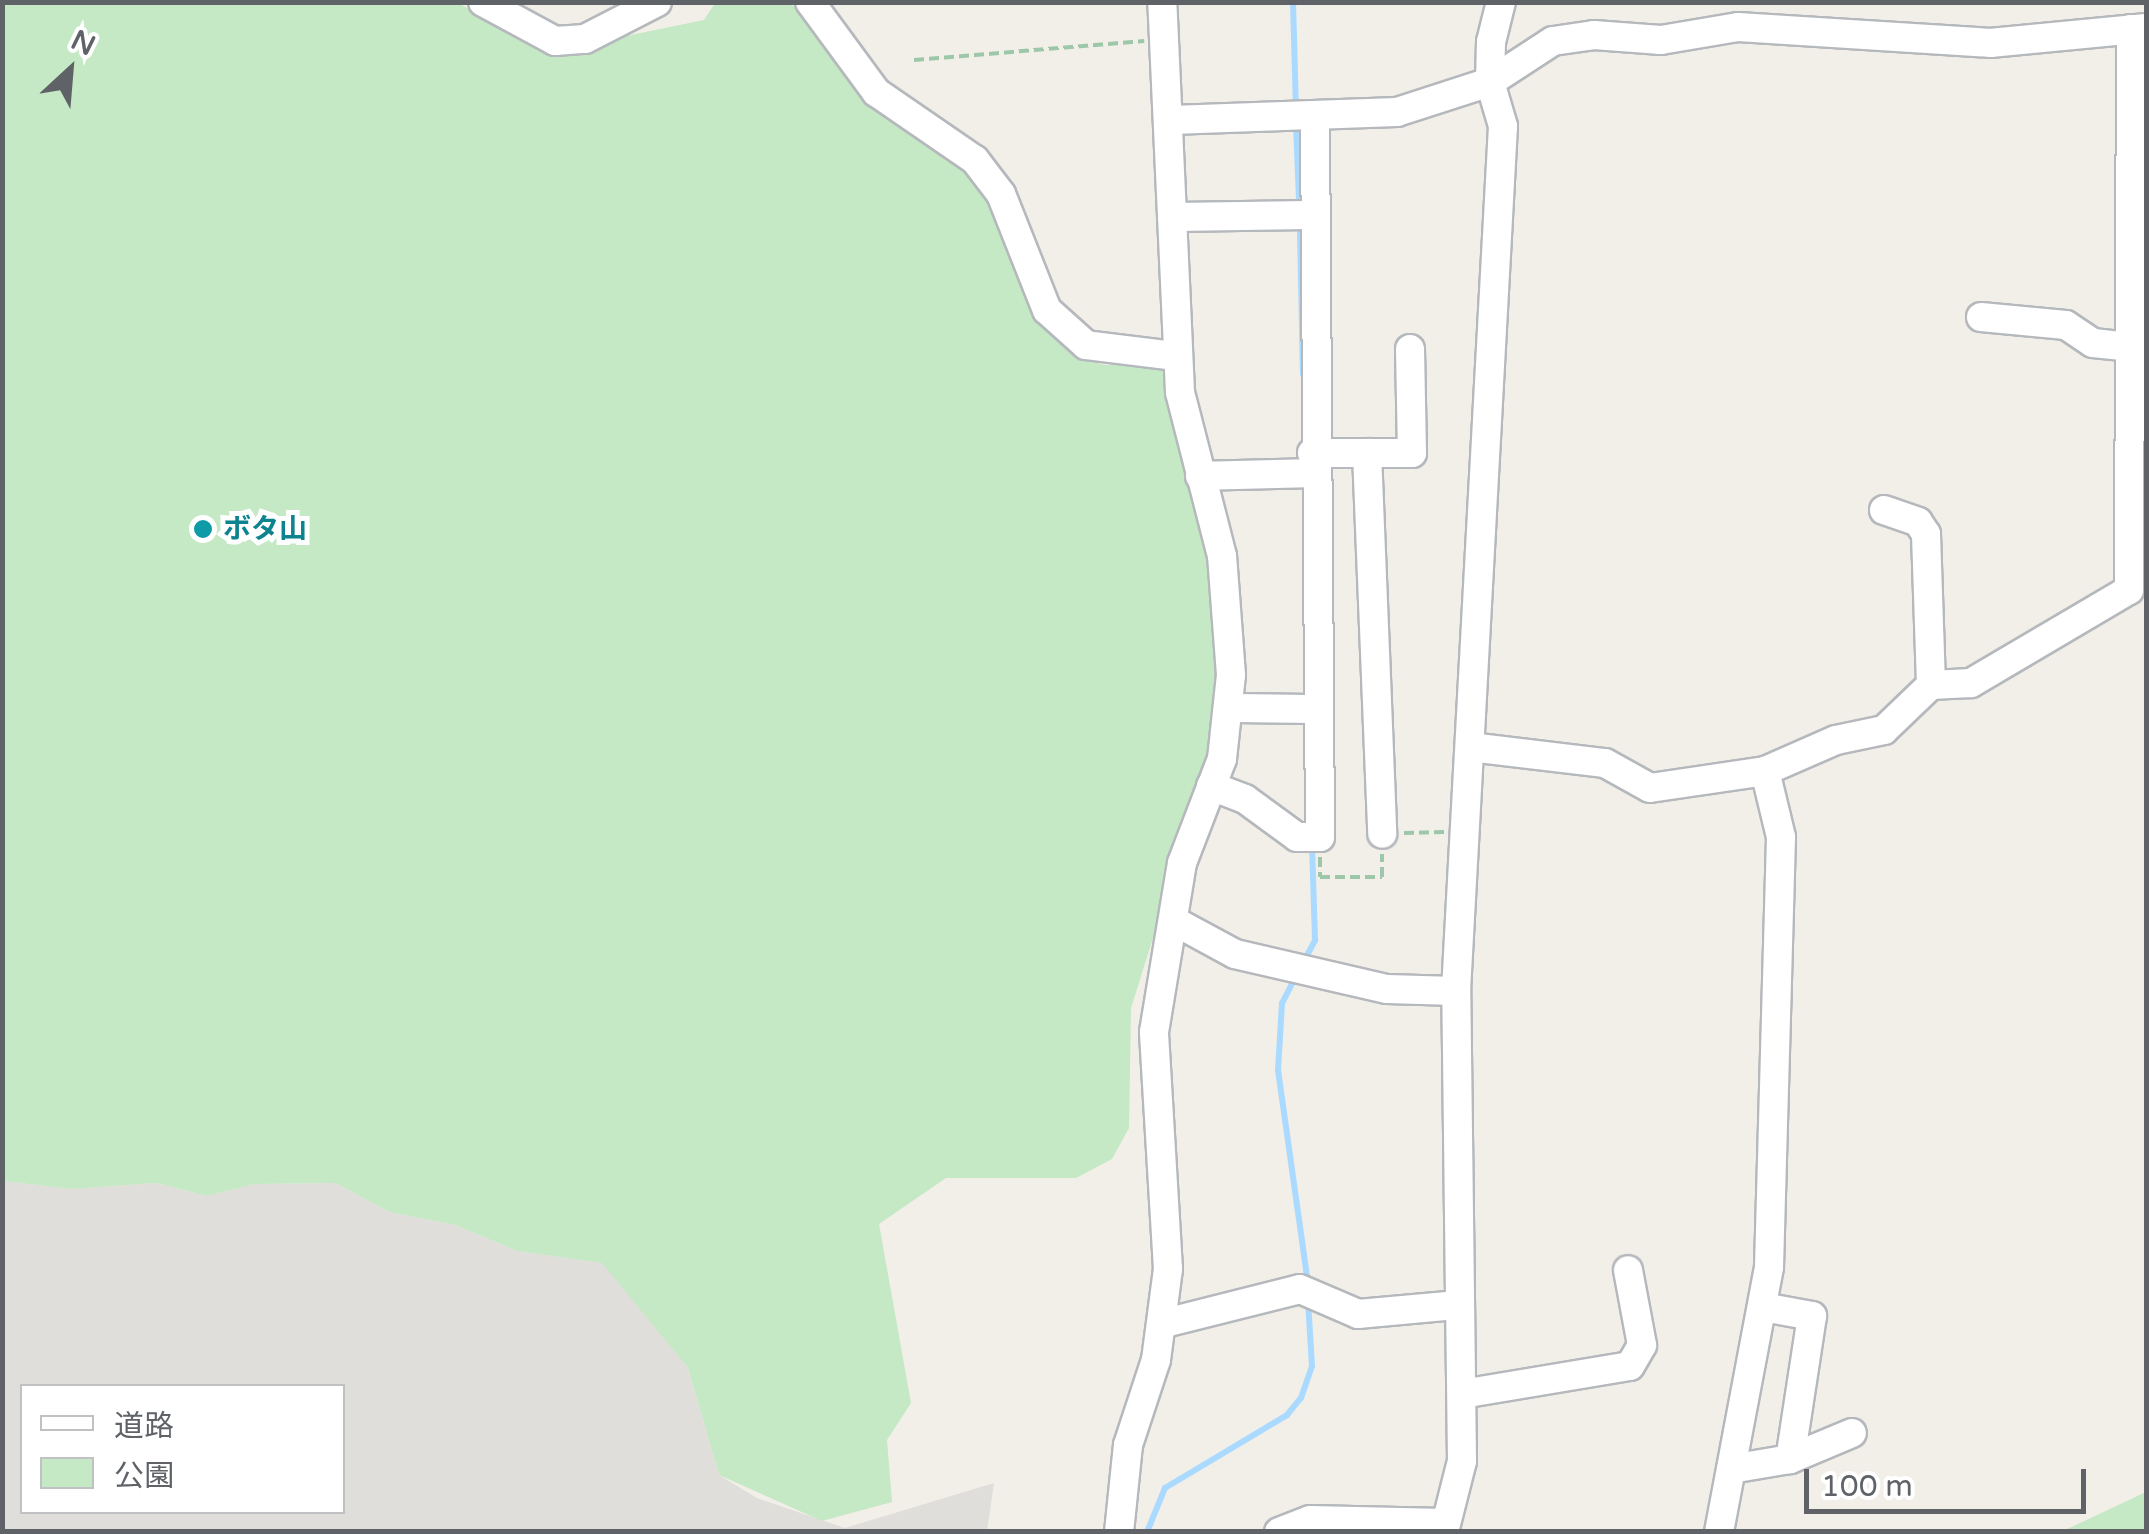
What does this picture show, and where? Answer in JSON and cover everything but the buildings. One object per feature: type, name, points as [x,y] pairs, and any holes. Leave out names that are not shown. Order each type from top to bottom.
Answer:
[{"type":"street","points":[[482,2],[556,41],[586,39],[656,2]]},
{"type":"street","points":[[810,2],[876,92],[975,160],[1001,194],[1047,310],[1086,345],[1176,356]]},
{"type":"street","points":[[1119,1532],[1128,1444],[1161,1324],[1168,1269],[1154,1032],[1182,863],[1211,786],[1230,708],[1222,556],[1200,476],[1176,356],[1171,120],[1162,2]]},
{"type":"street","points":[[1278,1532],[1310,1520],[1444,1527],[1462,1461],[1456,1305],[1456,992],[1503,126],[1490,82],[1502,2]]},
{"type":"street","points":[[1171,120],[1304,119],[1397,112],[1490,82],[1553,41],[1594,35],[1661,40],[1738,27],[1990,43],[2139,28],[2130,347],[2129,590],[1970,683],[1932,685],[1884,730],[1836,740],[1765,772],[1650,788],[1605,763],[1470,747]]},
{"type":"street","points":[[1211,786],[1312,837],[1309,466],[1312,215],[1304,119]]},
{"type":"street","points":[[1172,217],[1312,215]]},
{"type":"street","points":[[1981,317],[2066,325],[2093,342],[2130,347]]},
{"type":"street","points":[[1200,476],[1309,466],[1367,453],[1412,453],[1410,349]]},
{"type":"street","points":[[1367,453],[1382,834]]},
{"type":"street","points":[[1884,510],[1918,522],[1926,534],[1932,685]]},
{"type":"street","points":[[1230,708],[1310,709]]},
{"type":"street","points":[[1719,1532],[1763,1308],[1781,837],[1765,772]]},
{"type":"street","points":[[1174,921],[1234,954],[1388,989],[1456,992]]},
{"type":"street","points":[[1462,1394],[1630,1366],[1642,1345],[1628,1270]]},
{"type":"street","points":[[1161,1324],[1308,1292],[1358,1314],[1456,1305]]},
{"type":"street","points":[[1763,1308],[1812,1316],[1790,1459]]},
{"type":"street","points":[[1731,1468],[1790,1459],[1852,1433]]},
{"type":"path","points":[[914,60],[1163,38]]},
{"type":"path","points":[[1312,837],[1320,877],[1382,877],[1382,834],[1465,832]]},
{"type":"shaded area","points":[[3,1181],[71,1189],[156,1183],[207,1196],[255,1184],[336,1183],[389,1212],[455,1225],[517,1251],[603,1263],[688,1368],[719,1475],[757,1498],[845,1528],[994,1483],[987,1531],[3,1532]]},
{"type":"green space","points":[[3,3],[458,3],[548,52],[704,20],[715,3],[790,3],[831,44],[869,103],[967,171],[993,205],[1039,321],[1078,356],[1104,365],[1166,364],[1216,560],[1222,719],[1131,1008],[1129,1128],[1112,1159],[1076,1178],[946,1178],[879,1224],[911,1403],[887,1440],[892,1502],[822,1521],[719,1475],[688,1368],[602,1263],[517,1251],[455,1225],[389,1212],[336,1183],[255,1184],[207,1196],[156,1183],[71,1189],[3,1181]]},
{"type":"green space","points":[[2146,1492],[2146,1531],[2063,1531]]},
{"type":"waterway","points":[[1293,2],[1296,108]]},
{"type":"waterway","points":[[1296,125],[1299,199]]},
{"type":"waterway","points":[[1300,232],[1303,374]]},
{"type":"waterway","points":[[1304,961],[1315,940],[1312,846]]},
{"type":"waterway","points":[[1296,976],[1282,1003],[1278,1070],[1308,1283]]},
{"type":"waterway","points":[[1147,1532],[1165,1488],[1287,1415],[1301,1398],[1312,1366],[1308,1300]]},
{"type":"place","name":"ボタ山","points":[[203,529]]}]
